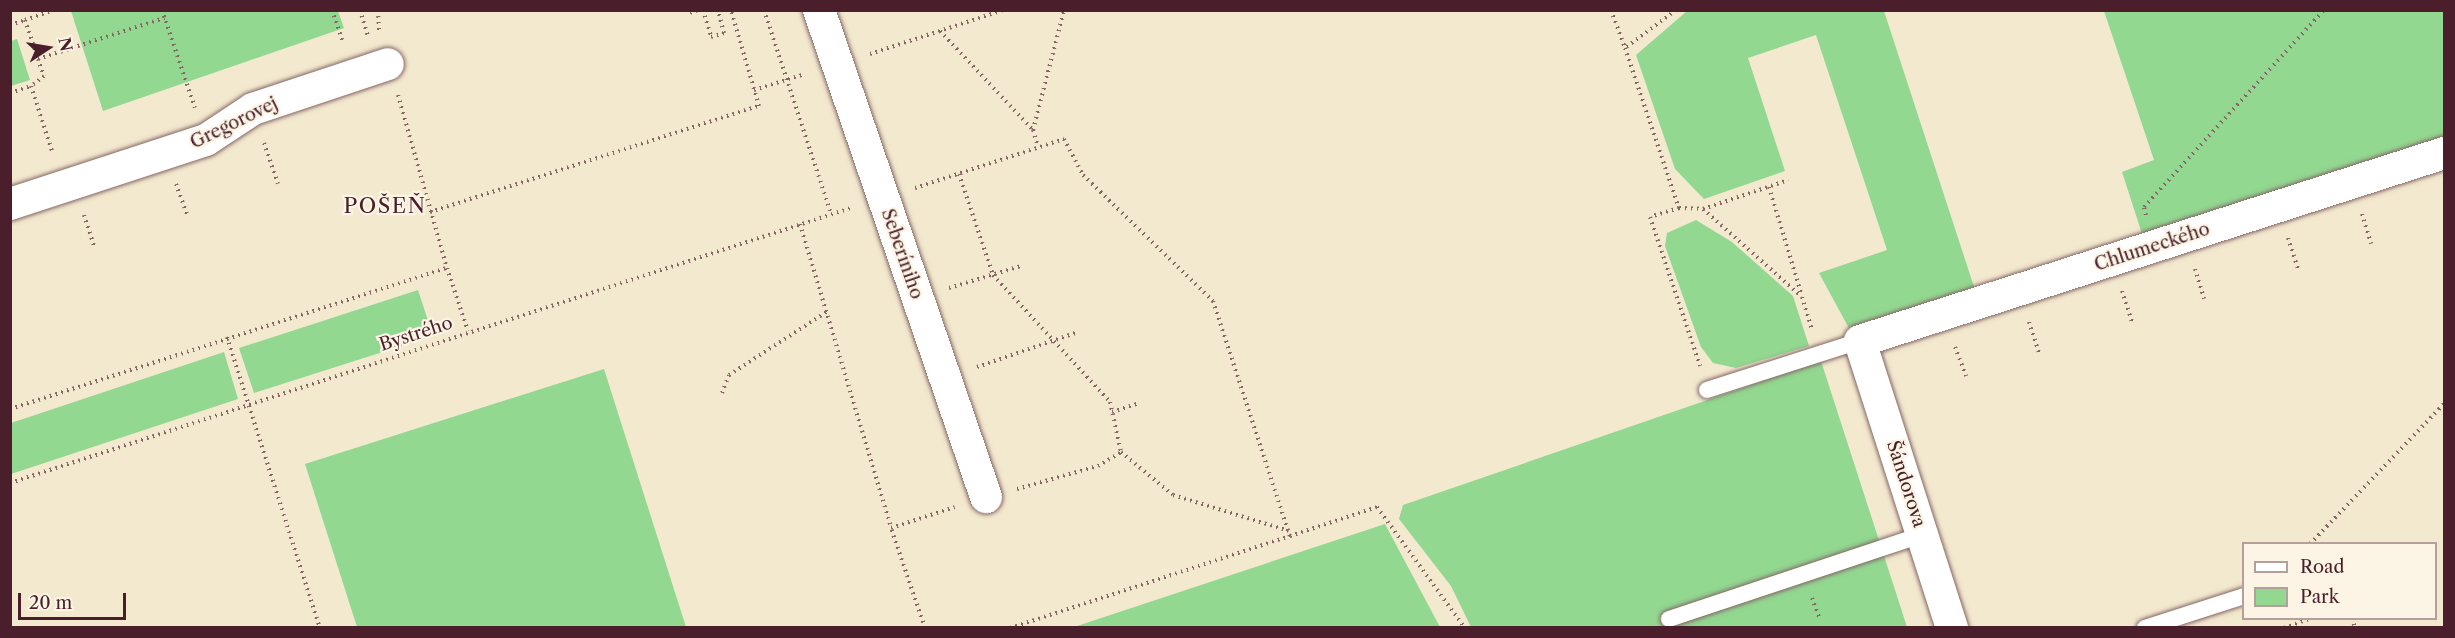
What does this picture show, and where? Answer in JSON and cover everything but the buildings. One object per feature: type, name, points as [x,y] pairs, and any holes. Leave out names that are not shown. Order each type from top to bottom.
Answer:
[{"type":"street","name":"Seberíniho","points":[[819,10],[986,497]]},
{"type":"street","name":"Gregorovej","points":[[10,204],[72,197],[206,140],[254,109],[388,64]]},
{"type":"street","name":"Chlumeckého","points":[[1860,341],[2445,153]]},
{"type":"street","name":"Šándorova","points":[[1860,341],[1952,627]]},
{"type":"lane","points":[[1707,390],[1860,341]]},
{"type":"lane","points":[[1669,619],[1922,535]]},
{"type":"lane","points":[[2145,627],[2242,597]]},
{"type":"path","points":[[10,25],[54,10]]},
{"type":"path","points":[[162,10],[206,140]]},
{"type":"path","points":[[360,10],[368,34]]},
{"type":"path","name":"Bystrého","points":[[10,483],[468,331],[430,212],[388,64],[378,10]]},
{"type":"path","points":[[690,13],[698,10]]},
{"type":"path","points":[[703,10],[711,37],[724,33],[718,10]]},
{"type":"path","points":[[430,212],[759,106],[731,10]]},
{"type":"path","points":[[468,331],[831,214],[764,10]]},
{"type":"path","points":[[754,90],[1003,10]]},
{"type":"path","points":[[1033,130],[1064,10]]},
{"type":"path","points":[[1611,10],[1679,208]]},
{"type":"path","points":[[1625,48],[1676,10]]},
{"type":"path","points":[[2144,207],[2324,10]]},
{"type":"path","points":[[38,59],[164,18]]},
{"type":"path","points":[[10,93],[31,86],[44,76],[25,20]]},
{"type":"path","points":[[940,31],[1033,130],[1038,146]]},
{"type":"path","points":[[31,86],[72,197],[94,245]]},
{"type":"path","points":[[262,136],[278,184]]},
{"type":"path","points":[[883,198],[1038,146],[1064,140],[1083,175],[1214,301],[1289,534]]},
{"type":"path","points":[[959,174],[993,275],[1110,402],[1121,452],[1173,495],[1289,534]]},
{"type":"path","points":[[173,176],[187,215]]},
{"type":"path","points":[[1707,390],[1650,217],[1679,208],[1702,209],[1788,180]]},
{"type":"path","points":[[1769,187],[1819,354]]},
{"type":"path","points":[[2358,202],[2371,244]]},
{"type":"path","points":[[1702,209],[1802,297]]},
{"type":"path","points":[[800,224],[828,311],[891,528],[925,627]]},
{"type":"path","points":[[2284,226],[2298,268]]},
{"type":"path","points":[[2192,257],[2204,299]]},
{"type":"path","points":[[917,298],[1022,266]]},
{"type":"path","points":[[10,409],[227,337],[447,268]]},
{"type":"path","points":[[2119,282],[2132,322]]},
{"type":"path","points":[[722,393],[729,375],[828,311]]},
{"type":"path","points":[[2026,312],[2039,353]]},
{"type":"path","points":[[945,378],[1078,332]]},
{"type":"path","points":[[227,337],[320,627]]},
{"type":"path","points":[[1952,338],[1966,376]]},
{"type":"path","points":[[1112,412],[1137,404]]},
{"type":"path","points":[[2311,542],[2445,404]]},
{"type":"path","points":[[891,528],[986,497],[1098,466],[1121,452]]},
{"type":"path","points":[[1010,627],[1377,507],[1465,627]]},
{"type":"path","points":[[2284,627],[2307,620]]},
{"type":"green space","points":[[71,11],[338,11],[344,28],[103,111]]},
{"type":"green space","points":[[1687,11],[1884,11],[1976,293],[1851,332],[1819,273],[1887,250],[1816,35],[1748,58],[1785,171],[1704,199],[1675,169],[1636,55]]},
{"type":"green space","points":[[2104,11],[2444,11],[2444,145],[2143,237],[2122,172],[2154,160]]},
{"type":"green space","points":[[17,39],[30,80],[11,86],[11,41]]},
{"type":"green space","points":[[1696,220],[1732,242],[1793,296],[1809,346],[1736,368],[1713,363],[1701,347],[1665,246],[1667,233]]},
{"type":"green space","points":[[418,290],[433,336],[254,393],[239,348]]},
{"type":"green space","points":[[224,352],[238,399],[11,474],[11,423]]},
{"type":"green space","points":[[1821,361],[1907,627],[1471,627],[1451,586],[1399,519],[1403,505]]},
{"type":"green space","points":[[604,369],[686,627],[357,627],[305,464]]},
{"type":"green space","points":[[1385,524],[1440,627],[1074,627]]},
{"type":"district","name":"POŠEŇ","points":[[385,206]]}]
